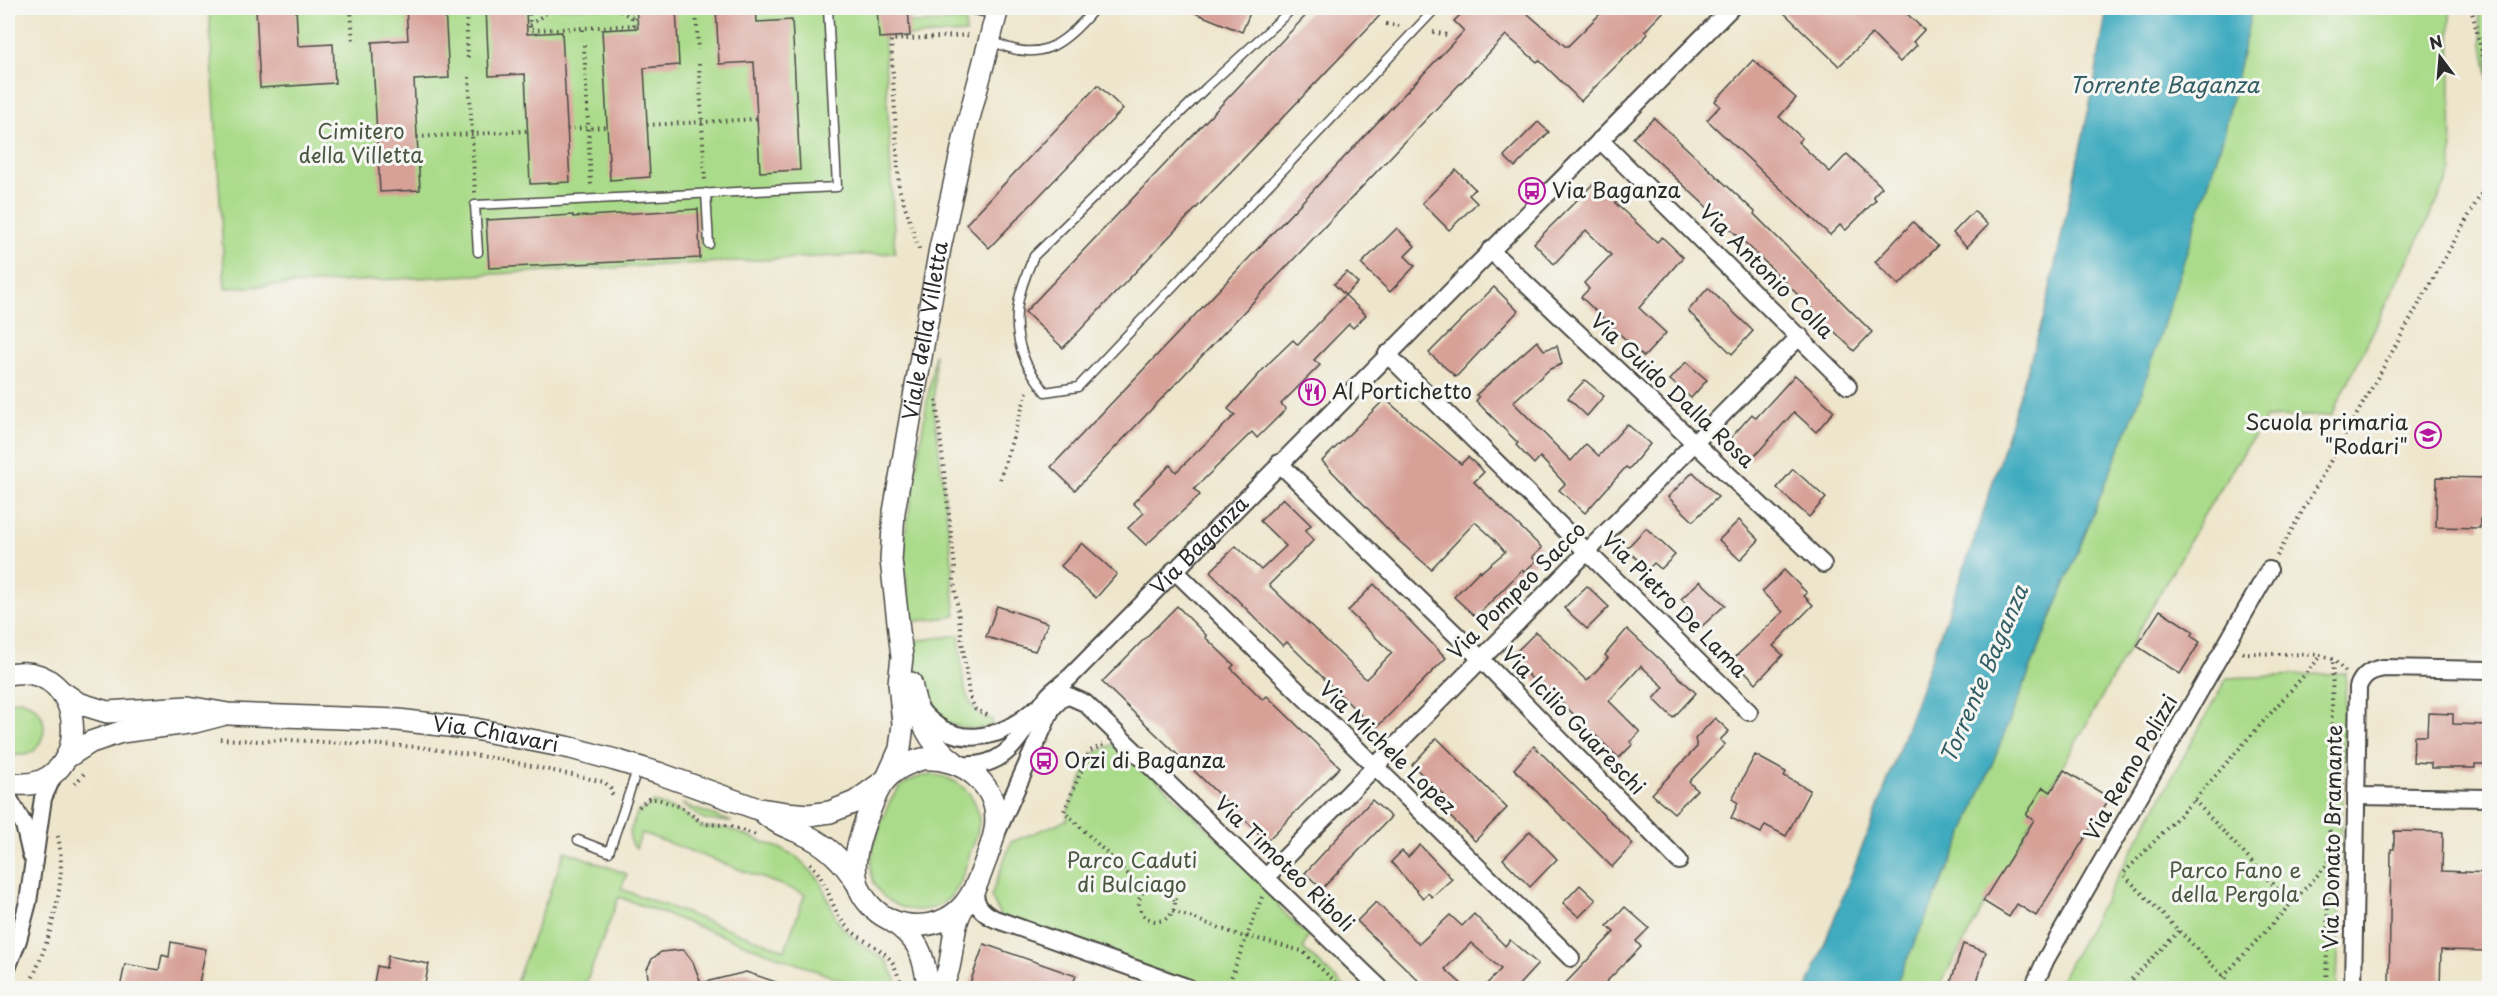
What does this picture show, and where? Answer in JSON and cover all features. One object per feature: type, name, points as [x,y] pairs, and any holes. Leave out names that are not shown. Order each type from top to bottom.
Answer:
[{"type":"street","name":"Via Baganza","points":[[886,780],[902,766],[922,759],[943,759],[957,763],[982,765],[1000,757],[1022,736],[1073,674],[1174,570],[1731,8]]},
{"type":"street","name":"Viale della Villetta","points":[[957,763],[941,752],[927,734],[920,720],[902,657],[891,560],[894,512],[940,248],[981,37],[997,11]]},
{"type":"street","name":"Via Antonio Colla","points":[[1600,140],[1848,386]]},
{"type":"street","name":"Via Guido Dalla Rosa","points":[[1490,250],[1823,564]]},
{"type":"street","name":"Via Pompeo Sacco","points":[[1267,879],[1374,767],[1800,336]]},
{"type":"street","name":"Via Pietro De Lama","points":[[1387,354],[1749,712]]},
{"type":"street","name":"Via Icilio Guareschi","points":[[1279,463],[1481,659],[1679,861]]},
{"type":"street","name":"Via Michele Lopez","points":[[1174,570],[1571,958]]},
{"type":"street","name":"Via Remo Polizzi","points":[[2033,988],[2046,959],[2269,570]]},
{"type":"street","name":"Viale della Villetta","points":[[886,780],[897,758],[902,739],[903,716],[899,683],[902,657]]},
{"type":"street","points":[[2358,687],[2367,673],[2384,668],[2490,670]]},
{"type":"street","name":"Via Chiavari","points":[[8,674],[27,674],[39,677],[78,703],[108,712],[182,707],[228,714],[369,718],[452,726],[546,743],[639,767],[755,808],[798,814],[830,812],[855,802],[886,780]]},
{"type":"street","points":[[1073,674],[1070,686],[1079,699]]},
{"type":"street","name":"Via Donato Bramante","points":[[2353,988],[2358,687]]},
{"type":"street","points":[[8,966],[25,915],[43,798],[49,782],[62,763],[72,741],[74,723],[66,700],[59,690]]},
{"type":"street","points":[[913,694],[924,714],[947,732],[967,737],[992,734],[1066,696],[1079,699]]},
{"type":"street","name":"Via Timoteo Riboli","points":[[1079,699],[1380,988]]},
{"type":"street","name":"Via Baganza","points":[[858,885],[868,903],[892,921],[911,926],[931,925],[950,917],[966,903],[976,884],[1049,704]]},
{"type":"street","name":"Via Chiavari","points":[[8,783],[26,784],[38,781],[91,742],[121,732],[195,723],[228,714]]},
{"type":"street","name":"Via Baganza","points":[[957,763],[980,779],[991,798],[996,819],[993,840]]},
{"type":"street","points":[[858,885],[854,866],[856,846],[875,796],[886,780]]},
{"type":"street","points":[[2356,796],[2490,798]]},
{"type":"street","points":[[8,797],[24,825],[33,862]]},
{"type":"street","name":"Via Chiavari","points":[[755,808],[778,824],[824,845],[846,866],[858,885]]},
{"type":"street","points":[[976,884],[975,900],[981,910],[989,916],[1189,988]]},
{"type":"street","points":[[940,988],[949,969],[956,922],[966,903]]},
{"type":"street","points":[[892,921],[907,932],[920,950],[927,969],[929,988]]},
{"type":"lane","points":[[478,252],[475,205],[837,187],[828,8]]},
{"type":"lane","points":[[963,8],[997,11]]},
{"type":"lane","points":[[981,37],[1008,49],[1041,52],[1076,31],[1095,8]]},
{"type":"lane","points":[[1293,8],[1207,87],[1034,256],[1021,285],[1015,325],[1025,361],[1045,392],[1078,387],[1436,8]]},
{"type":"lane","points":[[706,194],[709,244]]},
{"type":"lane","points":[[578,840],[609,852],[639,767]]},
{"type":"path","points":[[351,8],[353,43]]},
{"type":"path","points":[[466,8],[468,62]]},
{"type":"path","points":[[529,8],[530,30],[634,25],[633,8]]},
{"type":"path","points":[[530,26],[553,8]]},
{"type":"path","points":[[615,8],[634,19]]},
{"type":"path","points":[[696,8],[698,50]]},
{"type":"path","points":[[2471,8],[2490,82]]},
{"type":"path","points":[[922,258],[899,188],[891,40],[981,37]]},
{"type":"path","points":[[584,45],[591,199]]},
{"type":"path","points":[[699,64],[706,194]]},
{"type":"path","points":[[469,77],[475,205]]},
{"type":"path","points":[[647,125],[757,119]]},
{"type":"path","points":[[567,129],[607,127]]},
{"type":"path","points":[[417,137],[527,131]]},
{"type":"path","points":[[2269,570],[2490,178]]},
{"type":"path","points":[[1000,479],[1030,381]]},
{"type":"path","points":[[936,390],[955,568],[954,581],[969,694],[975,708],[994,718],[996,724],[992,734]]},
{"type":"path","points":[[2223,653],[2322,655],[2333,659],[2358,687]]},
{"type":"path","points":[[2235,988],[2123,874],[2194,800],[2322,655]]},
{"type":"path","points":[[2326,988],[2333,659]]},
{"type":"path","points":[[1120,737],[1090,751],[1064,811],[1144,890]]},
{"type":"path","points":[[218,739],[390,745],[477,755],[604,782],[610,787],[614,798],[626,804],[638,807],[650,798],[657,799],[681,807],[704,824],[731,826],[764,838]]},
{"type":"path","points":[[68,791],[91,764]]},
{"type":"path","points":[[2194,800],[2291,904]]},
{"type":"path","points":[[28,988],[47,940],[57,900],[61,858],[57,829]]},
{"type":"path","points":[[2223,977],[2356,834]]},
{"type":"path","points":[[803,857],[825,883],[844,924],[863,941],[887,956],[905,988]]},
{"type":"path","points":[[1227,988],[1267,879]]},
{"type":"path","points":[[1154,885],[1165,887],[1173,895],[1173,911],[1160,921],[1144,916],[1139,900],[1144,890],[1154,885]]},
{"type":"path","points":[[1173,911],[1247,937],[1302,951],[1342,988]]},
{"type":"path","points":[[2123,988],[2179,931]]},
{"type":"green space","name":"Cimitero della Villetta","points":[[209,8],[908,8],[910,23],[965,21],[966,33],[884,38],[895,253],[225,288]]},
{"type":"green space","points":[[2252,8],[2450,8],[2452,171],[2332,415],[2265,418],[2205,513],[1938,988],[1894,988],[1962,838],[2140,398],[2224,134]]},
{"type":"green space","points":[[2477,8],[2489,8],[2489,81]]},
{"type":"green space","points":[[935,353],[934,408],[953,569],[956,616],[911,622],[905,568],[905,536]]},
{"type":"green space","points":[[959,635],[964,685],[973,707],[981,715],[992,719],[993,725],[988,727],[966,728],[944,720],[927,703],[918,680],[913,641]]},
{"type":"green space","name":"Parco Fano e della Pergola","points":[[2346,673],[2337,988],[2056,988],[2227,678]]},
{"type":"green space","points":[[20,700],[29,703],[40,714],[44,728],[43,736],[34,751],[25,755],[8,755],[8,702]]},
{"type":"green space","name":"Parco Caduti di Bulciago","points":[[1118,742],[1282,901],[1278,906],[1303,932],[1308,928],[1311,930],[1303,948],[1346,988],[1206,988],[1000,916],[991,896],[1011,842],[1067,820],[1068,810],[1093,754]]},
{"type":"green space","points":[[932,775],[949,779],[964,788],[975,803],[979,825],[961,882],[956,890],[942,904],[924,910],[915,910],[897,905],[879,892],[871,873],[871,862],[879,830],[894,795],[908,782]]},
{"type":"green space","points":[[654,802],[683,813],[702,827],[726,828],[797,857],[819,879],[837,920],[843,928],[862,945],[887,961],[900,988],[862,988],[619,897],[584,988],[514,988],[565,851],[627,874],[621,889],[785,950],[805,894],[642,833],[636,848],[630,840],[632,826],[638,811]]},
{"type":"green space","points":[[682,804],[732,822],[704,820]]},
{"type":"water","name":"Torrente Baganza","points":[[2107,8],[2252,8],[2224,134],[2140,398],[1962,838],[1894,988],[1807,988],[1881,799],[1979,526],[2044,316],[2094,85]]},
{"type":"building","points":[[256,8],[296,8],[298,46],[333,44],[335,83],[260,88]]},
{"type":"building","points":[[406,8],[445,8],[449,78],[414,80],[420,190],[380,192],[372,42],[408,40]]},
{"type":"building","points":[[486,8],[526,8],[527,34],[562,32],[570,182],[530,184],[525,74],[489,76]]},
{"type":"building","points":[[636,8],[676,8],[679,65],[644,68],[650,177],[610,180],[602,30],[638,28]]},
{"type":"building","points":[[716,8],[756,8],[757,22],[792,20],[800,170],[760,172],[754,62],[719,64]]},
{"type":"building","points":[[877,8],[908,8],[910,36],[879,38]]},
{"type":"building","points":[[1183,8],[1252,8],[1242,32]]},
{"type":"building","points":[[1313,8],[1387,8],[1063,348],[1025,312]]},
{"type":"building","points":[[1467,8],[1521,8],[1565,46],[1568,46],[1606,8],[1667,8],[1645,31],[1648,34],[1581,101],[1539,60],[1537,62],[1506,35],[1075,490],[1051,467],[1464,31],[1454,21]]},
{"type":"building","points":[[1779,8],[1901,8],[1924,30],[1913,42],[1917,45],[1900,62],[1872,34],[1839,66]]},
{"type":"building","points":[[1753,60],[1796,98],[1779,117],[1802,138],[1798,142],[1830,172],[1847,154],[1882,187],[1873,196],[1876,200],[1846,230],[1840,225],[1830,235],[1707,120],[1720,106],[1715,101]]},
{"type":"building","points":[[1098,85],[1123,109],[989,248],[966,224]]},
{"type":"building","points":[[1654,118],[1755,212],[1754,214],[1872,332],[1854,351],[1757,254],[1633,138]]},
{"type":"building","points":[[1538,122],[1549,132],[1515,167],[1504,156]]},
{"type":"building","points":[[1456,170],[1475,189],[1469,195],[1477,203],[1449,230],[1422,203]]},
{"type":"building","points":[[1597,180],[1618,199],[1615,203],[1657,242],[1662,237],[1683,257],[1639,308],[1666,333],[1644,357],[1581,297],[1589,289],[1584,283],[1611,255],[1586,230],[1554,264],[1534,243]]},
{"type":"building","points":[[698,209],[700,258],[489,268],[486,220]]},
{"type":"building","points":[[1974,211],[1988,225],[1967,247],[1953,233]]},
{"type":"building","points":[[1913,222],[1938,246],[1899,285],[1875,262]]},
{"type":"building","points":[[1397,228],[1415,246],[1405,256],[1415,266],[1390,292],[1361,264]]},
{"type":"building","points":[[1347,272],[1358,283],[1345,295],[1334,284]]},
{"type":"building","points":[[1494,287],[1518,311],[1456,377],[1429,353]]},
{"type":"building","points":[[1708,288],[1753,331],[1732,354],[1688,311]]},
{"type":"building","points":[[1345,295],[1366,315],[1353,328],[1349,324],[1314,360],[1320,365],[1281,404],[1286,409],[1257,438],[1252,432],[1194,489],[1200,495],[1146,545],[1128,528],[1144,513],[1133,503],[1170,465],[1176,472],[1235,415],[1228,409],[1269,363],[1293,340],[1298,345]]},
{"type":"building","points":[[1537,341],[1544,350],[1557,346],[1562,364],[1550,369],[1513,402],[1571,461],[1586,444],[1599,456],[1627,424],[1650,444],[1629,469],[1626,467],[1585,513],[1559,490],[1565,484],[1540,457],[1534,464],[1516,445],[1518,443],[1476,401],[1479,397],[1476,395]]},
{"type":"building","points":[[1686,362],[1707,380],[1691,398],[1670,380]]},
{"type":"building","points":[[1795,375],[1834,411],[1816,432],[1794,412],[1751,460],[1729,440],[1752,414],[1756,418]]},
{"type":"building","points":[[1585,380],[1604,396],[1587,416],[1568,398]]},
{"type":"building","points":[[1385,399],[1461,464],[1468,457],[1484,472],[1474,482],[1542,548],[1532,557],[1536,561],[1524,572],[1522,570],[1476,617],[1454,597],[1480,570],[1481,572],[1505,552],[1493,538],[1475,522],[1431,569],[1399,541],[1322,461]]},
{"type":"building","points":[[1793,469],[1826,498],[1809,517],[1777,488]]},
{"type":"building","points":[[1693,472],[1718,497],[1693,521],[1668,497]]},
{"type":"building","points":[[2437,477],[2490,478],[2490,520],[2480,519],[2480,528],[2436,527]]},
{"type":"building","points":[[1283,498],[1311,525],[1305,531],[1314,540],[1269,585],[1366,679],[1392,653],[1348,611],[1374,584],[1446,658],[1375,729],[1287,642],[1283,646],[1210,572],[1236,546],[1261,570],[1286,546],[1260,521]]},
{"type":"building","points":[[1739,520],[1759,540],[1740,560],[1719,540]]},
{"type":"building","points":[[1646,528],[1675,555],[1661,569],[1654,563],[1648,569],[1626,549]]},
{"type":"building","points":[[1082,543],[1117,574],[1096,598],[1061,566]]},
{"type":"building","points":[[1784,570],[1807,593],[1804,596],[1813,605],[1773,646],[1783,655],[1756,683],[1733,659],[1783,612],[1762,592]]},
{"type":"building","points":[[1700,581],[1725,605],[1701,627],[1686,613],[1691,608],[1681,599]]},
{"type":"building","points":[[1587,586],[1609,607],[1587,629],[1564,608]]},
{"type":"building","points":[[997,606],[1048,623],[1035,651],[986,637]]},
{"type":"building","points":[[1177,606],[1234,665],[1231,668],[1263,700],[1267,696],[1340,767],[1267,841],[1102,682]]},
{"type":"building","points":[[2160,610],[2194,632],[2191,636],[2200,642],[2180,674],[2137,646]]},
{"type":"building","points":[[1627,629],[1696,693],[1673,718],[1654,699],[1664,687],[1641,666],[1609,701],[1640,732],[1630,742],[1633,744],[1619,758],[1541,683],[1539,686],[1511,657],[1536,632],[1587,681],[1608,658],[1605,655]]},
{"type":"building","points":[[2428,713],[2453,714],[2453,724],[2490,725],[2490,764],[2475,764],[2475,768],[2431,768],[2431,763],[2413,762],[2414,736],[2427,736]]},
{"type":"building","points":[[1715,718],[1729,731],[1720,740],[1725,744],[1689,782],[1697,790],[1674,813],[1652,794],[1697,747],[1695,739]]},
{"type":"building","points":[[1437,738],[1507,808],[1475,841],[1436,803],[1444,795],[1412,765]]},
{"type":"building","points":[[1534,746],[1633,844],[1612,867],[1514,769]]},
{"type":"building","points":[[1755,755],[1786,772],[1784,776],[1810,790],[1786,836],[1765,825],[1761,833],[1731,818],[1738,803],[1732,799]]},
{"type":"building","points":[[2064,770],[2110,798],[2036,916],[2017,904],[2009,917],[1983,901],[2034,820],[2026,815],[2043,787],[2051,792]]},
{"type":"building","points":[[1372,800],[1391,817],[1322,889],[1305,873]]},
{"type":"building","points":[[1530,831],[1557,859],[1530,887],[1503,859]]},
{"type":"building","points":[[2394,831],[2443,832],[2442,871],[2490,873],[2490,951],[2441,950],[2440,988],[2389,988],[2391,849],[2394,849]]},
{"type":"building","points":[[1420,845],[1452,879],[1432,897],[1428,893],[1423,898],[1391,862],[1402,851],[1408,857]]},
{"type":"building","points":[[1580,885],[1596,900],[1579,917],[1563,903]]},
{"type":"building","points":[[1376,902],[1419,944],[1450,915],[1462,926],[1474,914],[1505,946],[1510,940],[1538,964],[1516,988],[1483,988],[1501,969],[1471,943],[1445,969],[1466,988],[1426,988],[1357,921]]},
{"type":"building","points":[[1625,907],[1649,928],[1636,941],[1641,947],[1600,988],[1561,988],[1614,932],[1607,926]]},
{"type":"building","points":[[171,942],[206,949],[198,988],[120,988],[125,964],[159,970],[162,955],[169,957]]},
{"type":"building","points":[[984,944],[1076,976],[1071,988],[985,988],[970,983]]},
{"type":"building","points":[[1963,944],[1986,952],[1975,988],[1949,988]]},
{"type":"building","points":[[684,950],[693,962],[701,983],[746,972],[788,986],[788,988],[649,988],[647,969],[652,959],[661,952]]},
{"type":"building","points":[[388,956],[429,964],[424,988],[373,988],[377,966],[386,968]]},
{"type":"place","name":"Via Baganza","points":[[1532,191]]},
{"type":"place","name":"Al Portichetto","points":[[1312,392]]},
{"type":"place","name":"Scuola primaria \"Rodari\"","points":[[2428,435]]},
{"type":"place","name":"Orzi di Baganza","points":[[1044,761]]}]
